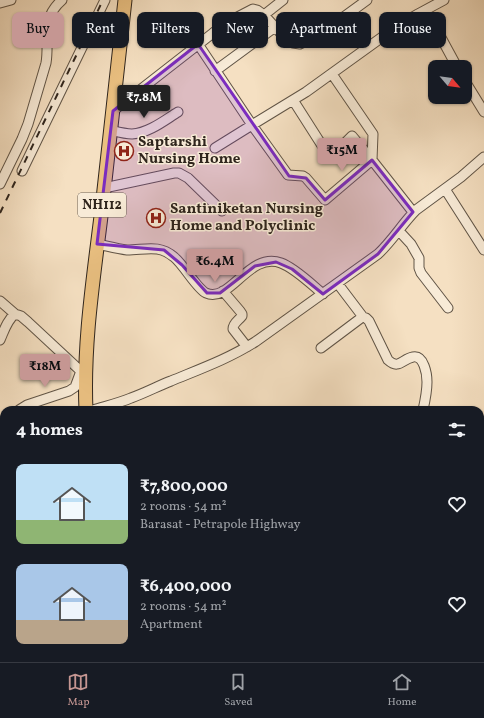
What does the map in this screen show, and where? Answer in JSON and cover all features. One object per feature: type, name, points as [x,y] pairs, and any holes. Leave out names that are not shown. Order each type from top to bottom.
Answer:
[{"type":"highway","name":"NH112","points":[[86,406],[83,373],[125,0]]},
{"type":"street","points":[[0,4],[11,0]]},
{"type":"street","points":[[0,184],[28,124],[46,63],[46,33],[48,22],[54,8],[62,0]]},
{"type":"street","points":[[22,171],[105,0]]},
{"type":"street","points":[[268,12],[282,0]]},
{"type":"street","points":[[268,19],[286,39],[293,43],[300,44],[319,35],[367,0]]},
{"type":"street","points":[[215,148],[332,74],[399,25],[444,0]]},
{"type":"street","points":[[247,12],[253,9],[260,12]]},
{"type":"street","points":[[426,10],[453,60]]},
{"type":"street","points":[[216,71],[275,27]]},
{"type":"street","points":[[113,111],[193,48]]},
{"type":"street","points":[[201,48],[252,125],[288,175],[303,176],[306,178],[325,200],[372,160],[373,134],[332,74]]},
{"type":"street","points":[[472,92],[484,112]]},
{"type":"street","points":[[293,100],[330,158],[352,136],[413,212]]},
{"type":"street","points":[[110,130],[134,134],[154,127],[178,112]]},
{"type":"street","points":[[106,406],[151,391],[214,364],[248,347],[378,254],[387,246],[413,212],[445,189],[484,157]]},
{"type":"street","points":[[104,188],[179,173],[188,178],[222,211]]},
{"type":"street","points":[[445,189],[484,250]]},
{"type":"street","points":[[399,231],[419,258],[419,268],[421,272],[448,308]]},
{"type":"street","points":[[97,244],[125,249],[155,248],[164,250],[173,256],[201,289],[207,293],[214,294],[229,288],[255,266],[262,263],[276,262],[282,263],[292,269],[323,294]]},
{"type":"street","points":[[338,284],[363,317],[369,321],[388,360],[392,364],[395,365],[413,357],[418,357],[421,360],[424,365],[427,382],[424,406]]},
{"type":"street","points":[[223,291],[242,314],[242,316],[234,324],[233,330],[248,347]]},
{"type":"street","points":[[0,301],[15,314],[21,316],[28,322],[83,373],[73,389],[25,406]]},
{"type":"street","points":[[0,340],[8,323],[15,314]]},
{"type":"street","points":[[321,348],[363,317]]},
{"type":"highlighted area","points":[[198,44],[289,176],[306,178],[325,200],[372,160],[413,212],[378,254],[323,294],[292,269],[276,262],[255,266],[220,293],[207,293],[182,265],[164,250],[97,244],[113,111]]},
{"type":"railway","points":[[0,213],[103,0]]},
{"type":"place","name":"Saptarshi Nursing Home","points":[[124,151]]},
{"type":"place","name":"Santiniketan Nursing Home and Polyclinic","points":[[156,218]]}]
